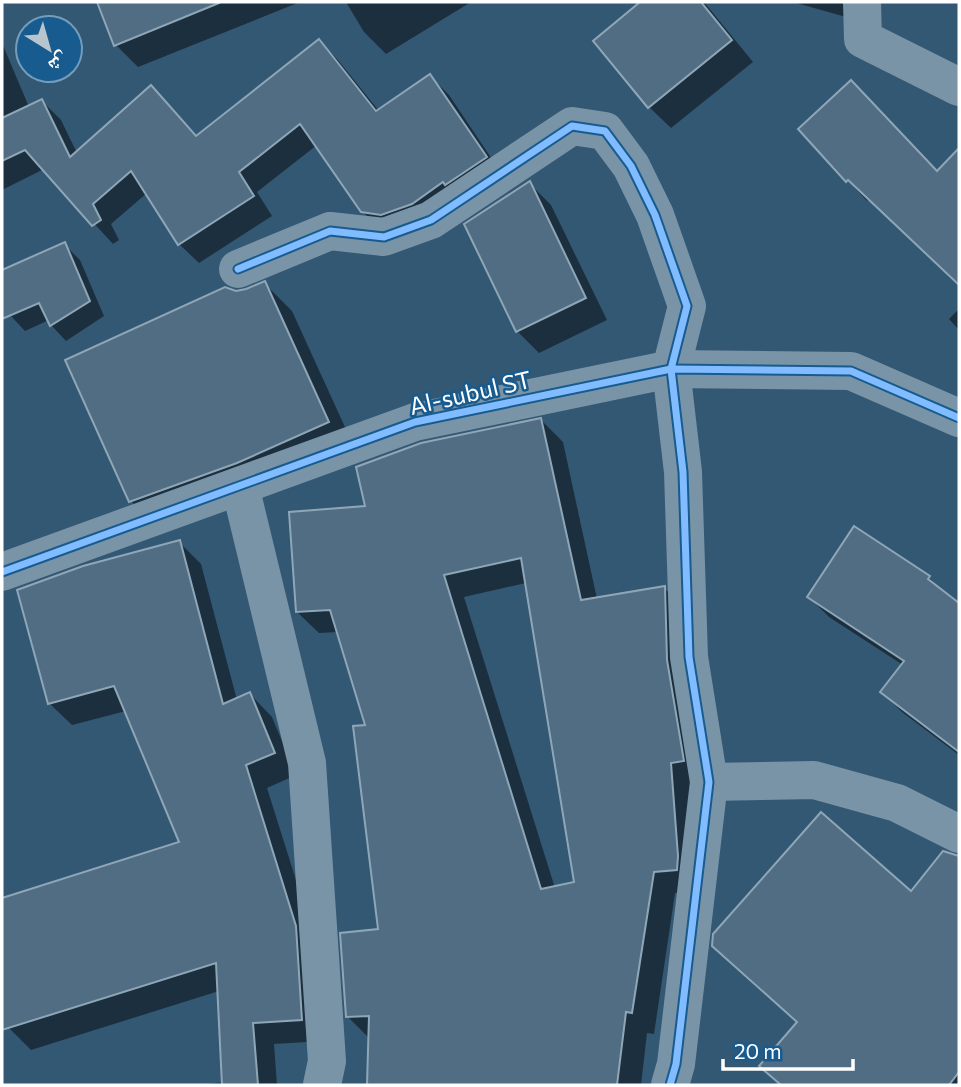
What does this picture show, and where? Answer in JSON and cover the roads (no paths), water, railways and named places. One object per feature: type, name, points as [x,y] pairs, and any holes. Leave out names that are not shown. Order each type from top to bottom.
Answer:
[{"type":"street","points":[[862,2],[863,40],[959,87]]},
{"type":"street","points":[[238,269],[330,231],[384,237],[431,220],[572,126],[605,131],[631,166],[655,215],[687,306],[671,369],[684,472],[688,657],[709,782],[682,1078]]},
{"type":"street","name":"Al-subul ST","points":[[2,572],[415,422],[671,369],[851,371],[959,418]]},
{"type":"street","points":[[240,486],[307,763],[327,1061],[323,1085]]},
{"type":"street","points":[[709,782],[814,780],[897,803],[959,834]]}]
